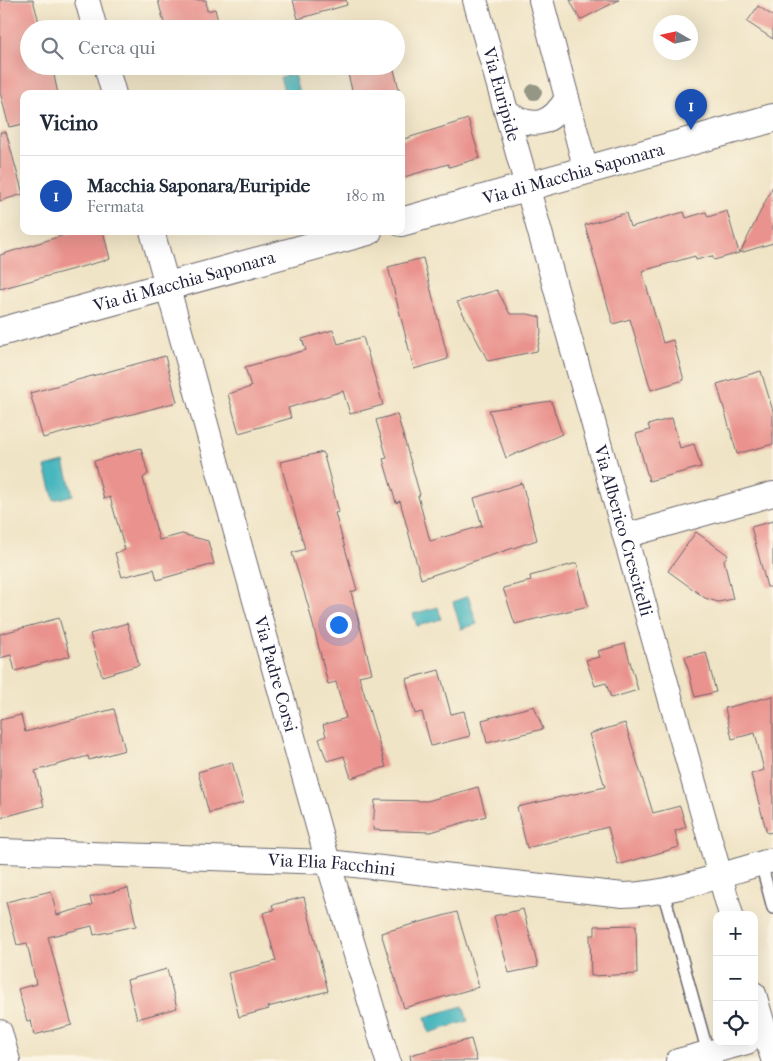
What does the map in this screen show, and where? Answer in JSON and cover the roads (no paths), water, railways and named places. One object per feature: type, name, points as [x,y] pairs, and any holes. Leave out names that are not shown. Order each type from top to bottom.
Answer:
[{"type":"street","points":[[87,0],[93,20]]},
{"type":"street","name":"Via Euripide","points":[[475,0],[528,188]]},
{"type":"street","points":[[541,0],[586,170]]},
{"type":"street","points":[[109,75],[113,90]]},
{"type":"street","points":[[507,113],[528,122],[543,123],[557,114],[567,98]]},
{"type":"street","name":"Via di Macchia Saponara","points":[[405,221],[773,118]]},
{"type":"street","name":"Via Alberico Crescitelli","points":[[528,188],[731,911]]},
{"type":"street","name":"Via Padre Corsi","points":[[153,235],[328,862],[388,1061]]},
{"type":"street","name":"Via di Macchia Saponara","points":[[0,332],[353,235]]},
{"type":"street","points":[[625,536],[773,494]]},
{"type":"street","name":"Via Elia Facchini","points":[[0,851],[328,862],[638,895],[663,891],[767,861]]},
{"type":"street","points":[[678,1061],[708,1053],[763,1043],[755,1001]]},
{"type":"street","points":[[0,1032],[8,1061]]},
{"type":"lane","points":[[767,861],[773,908]]},
{"type":"lane","points":[[663,891],[708,1053]]},
{"type":"water","points":[[294,75],[298,90],[284,90],[280,77]]},
{"type":"water","points":[[64,462],[73,495],[54,500],[45,467]]},
{"type":"water","points":[[468,596],[477,624],[461,629],[453,602]]},
{"type":"water","points":[[438,607],[441,619],[417,626],[413,614]]},
{"type":"water","points":[[463,1006],[468,1021],[429,1033],[425,1017]]},
{"type":"place","name":"Macchia Saponara/Euripide","points":[[691,130]]}]
